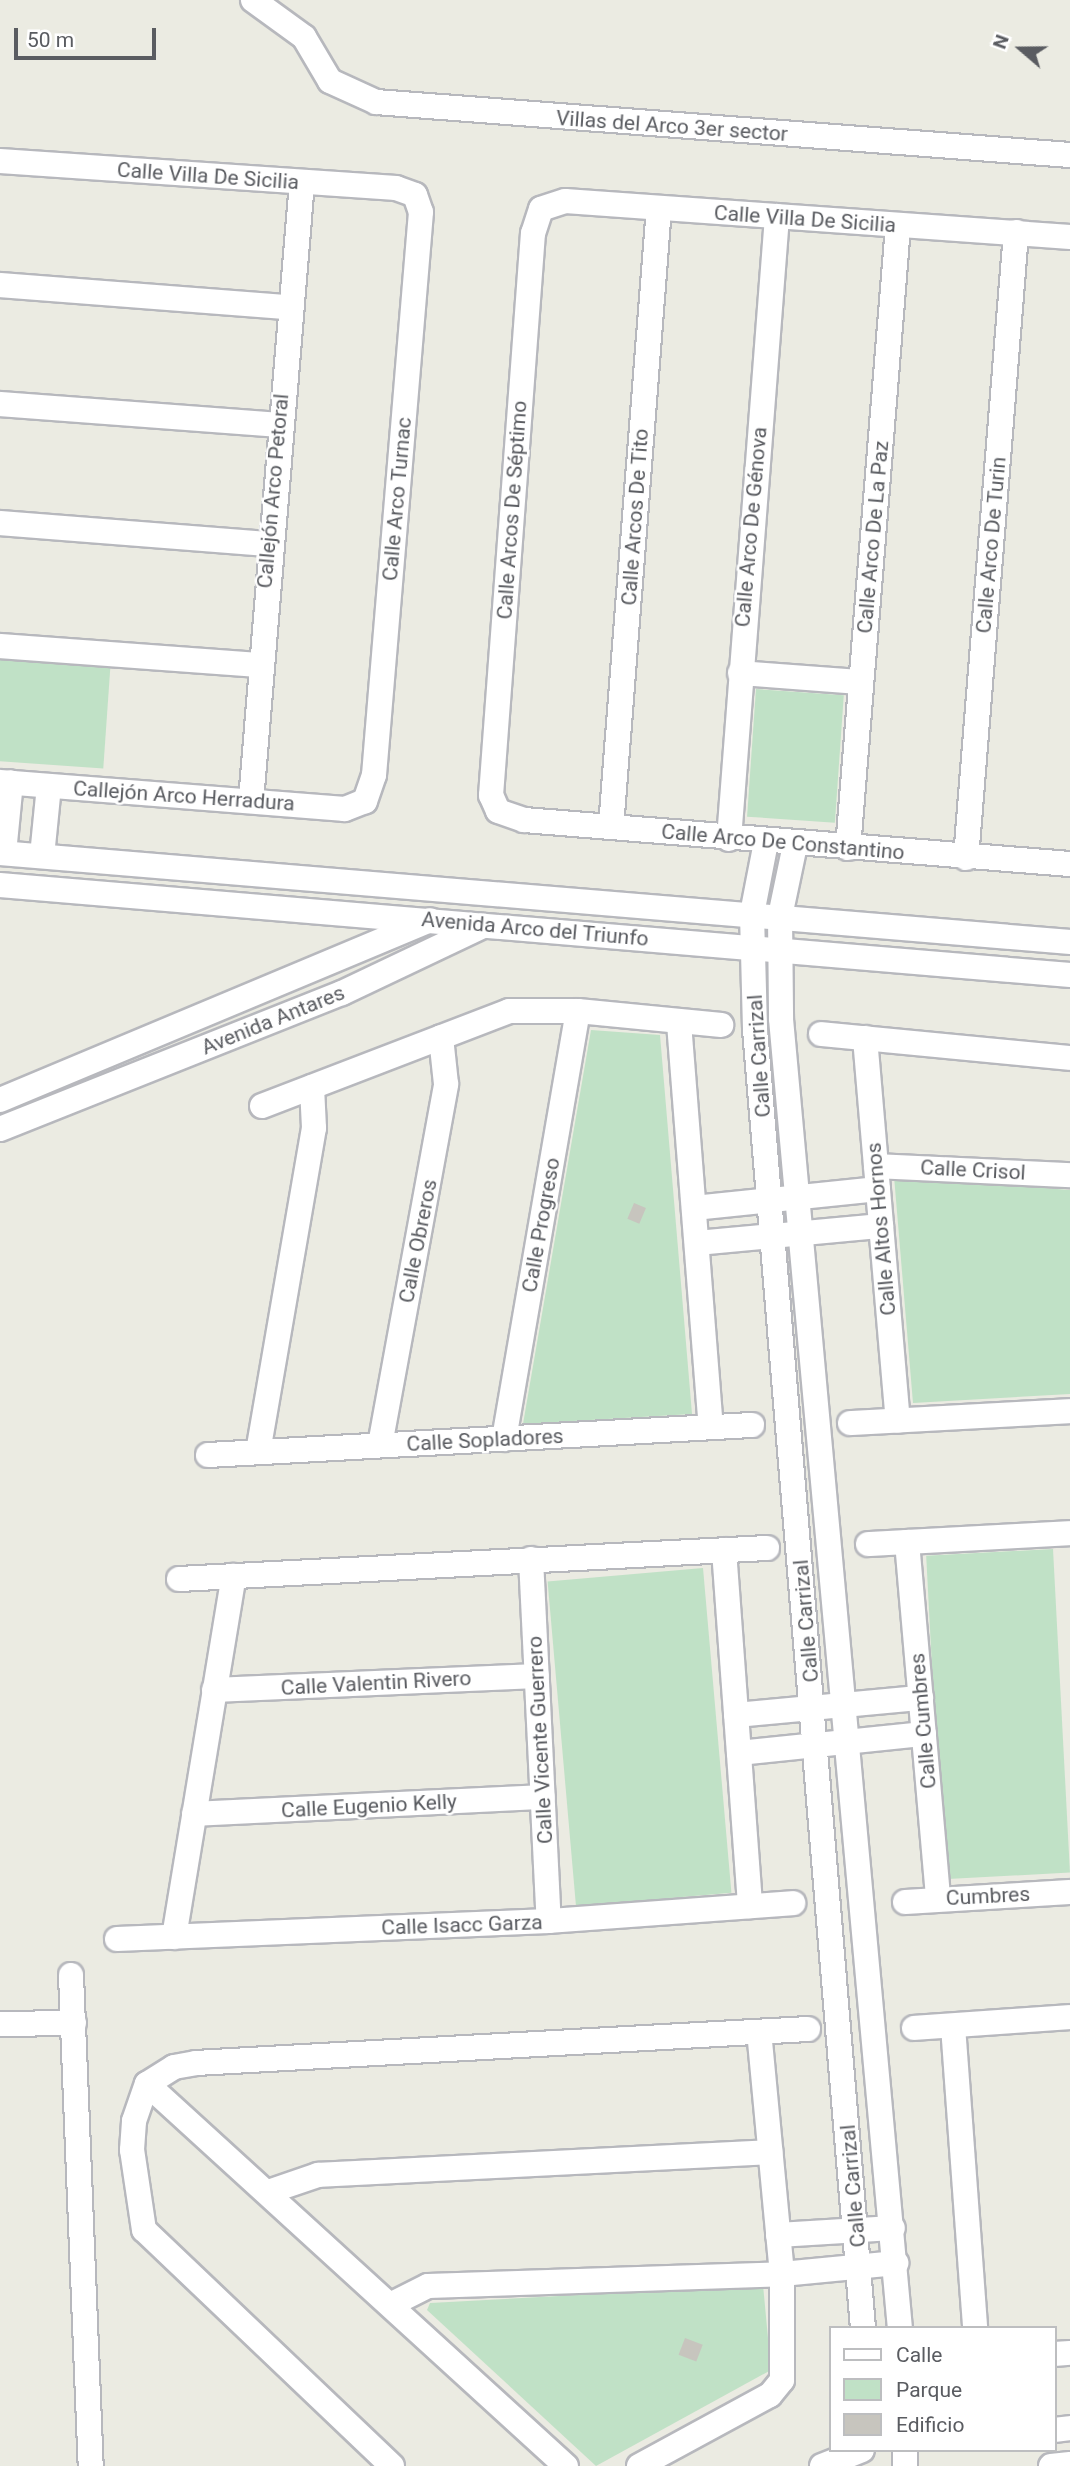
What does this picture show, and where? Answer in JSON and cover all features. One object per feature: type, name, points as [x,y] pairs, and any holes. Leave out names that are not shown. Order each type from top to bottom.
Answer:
[{"type":"street","name":"Villas del Arco 3er sector","points":[[253,0],[304,37],[330,82],[376,102],[1070,155]]},
{"type":"street","name":"Calle Villa De Sicilia","points":[[0,161],[302,182],[415,195]]},
{"type":"street","name":"Callejón Arco Petoral","points":[[251,801],[268,544],[302,182]]},
{"type":"street","name":"Calle Arco Turnac","points":[[365,802],[374,775],[421,212],[415,195]]},
{"type":"street","name":"Calle Villa De Sicilia","points":[[541,209],[565,201],[1070,237]]},
{"type":"street","name":"Calle Arcos De Tito","points":[[611,827],[659,208]]},
{"type":"street","name":"Calle Arcos De Séptimo","points":[[498,811],[491,795],[533,233],[541,209]]},
{"type":"street","name":"Calle Arco De Génova","points":[[729,839],[776,216]]},
{"type":"street","name":"Calle Arco De La Paz","points":[[848,848],[898,226]]},
{"type":"street","name":"Calle Arco De Turin","points":[[966,858],[1016,232]]},
{"type":"street","points":[[0,285],[289,307]]},
{"type":"street","points":[[0,404],[278,425]]},
{"type":"street","points":[[0,523],[268,544]]},
{"type":"street","points":[[0,646],[260,665]]},
{"type":"street","points":[[740,673],[862,682]]},
{"type":"street","points":[[2,853],[5,782]]},
{"type":"street","name":"Callejón Arco Herradura","points":[[5,782],[345,809],[365,802]]},
{"type":"street","points":[[41,856],[48,786]]},
{"type":"street","name":"Calle Arco De Constantino","points":[[498,811],[611,827],[729,839],[1070,864]]},
{"type":"street","name":"Calle Carrizal","points":[[766,842],[752,914],[753,949],[770,1200],[863,2326]]},
{"type":"street","name":"Calle Carrizal","points":[[795,845],[779,916],[778,951],[802,1197],[847,1742],[900,2326]]},
{"type":"street","name":"Avenida Arco del Triunfo","points":[[2,853],[1070,942]]},
{"type":"street","name":"Avenida Arco del Triunfo","points":[[0,885],[1070,975]]},
{"type":"street","name":"Avenida Antares","points":[[0,1100],[432,920],[484,892]]},
{"type":"street","name":"Avenida Antares","points":[[0,1129],[342,993],[539,897]]},
{"type":"street","points":[[262,1106],[509,1011],[578,1011],[679,1023],[721,1025]]},
{"type":"street","name":"Calle Progreso","points":[[504,1439],[578,1011]]},
{"type":"street","points":[[679,1023],[711,1427]]},
{"type":"street","points":[[821,1034],[1070,1058]]},
{"type":"street","name":"Calle Obreros","points":[[380,1445],[445,1094],[448,1062],[441,1037]]},
{"type":"street","name":"Calle Altos Hornos","points":[[865,1038],[898,1421]]},
{"type":"street","points":[[258,1452],[314,1128],[312,1087]]},
{"type":"street","name":"Calle Crisol","points":[[694,1208],[802,1197],[877,1177],[1070,1175]]},
{"type":"street","points":[[697,1243],[881,1226]]},
{"type":"street","points":[[850,1423],[1070,1411]]},
{"type":"street","name":"Calle Sopladores","points":[[208,1455],[752,1425]]},
{"type":"street","points":[[868,1544],[1070,1533]]},
{"type":"street","name":"Calle Cumbres","points":[[907,1542],[938,1899]]},
{"type":"street","points":[[179,1579],[768,1548]]},
{"type":"street","points":[[724,1550],[750,1906]]},
{"type":"street","name":"Calle Vicente Guerrero","points":[[531,1559],[549,1922]]},
{"type":"street","points":[[174,1937],[234,1576]]},
{"type":"street","name":"Calle Valentin Rivero","points":[[214,1690],[537,1676]]},
{"type":"street","points":[[736,1715],[921,1698]]},
{"type":"street","points":[[739,1753],[924,1734]]},
{"type":"street","name":"Calle Eugenio Kelly","points":[[194,1814],[543,1797]]},
{"type":"street","name":"Cumbres","points":[[905,1902],[1070,1892]]},
{"type":"street","name":"Calle Isacc Garza","points":[[117,1940],[549,1922],[793,1903]]},
{"type":"street","points":[[71,1975],[91,2466]]},
{"type":"street","points":[[914,2028],[1070,2017]]},
{"type":"street","points":[[0,2024],[74,2023]]},
{"type":"street","points":[[953,2026],[975,2326]]},
{"type":"street","points":[[392,2466],[144,2230],[132,2150],[134,2121],[148,2084],[196,2063],[808,2029]]},
{"type":"street","points":[[639,2466],[778,2387],[784,2368],[782,2274],[759,2032]]},
{"type":"street","points":[[148,2084],[271,2192],[566,2466]]},
{"type":"street","points":[[271,2192],[318,2175],[770,2152]]},
{"type":"street","points":[[778,2235],[893,2228]]},
{"type":"street","points":[[392,2304],[428,2286],[782,2274],[895,2263]]},
{"type":"street","points":[[822,2466],[857,2452]]},
{"type":"street","points":[[1051,2466],[1070,2464]]},
{"type":"green space","points":[[0,654],[111,662],[103,768],[0,761]]},
{"type":"green space","points":[[756,689],[844,695],[835,823],[747,817]]},
{"type":"green space","points":[[591,1030],[660,1035],[692,1414],[523,1424]]},
{"type":"green space","points":[[894,1176],[1070,1190],[1070,1394],[913,1403]]},
{"type":"green space","points":[[1053,1549],[1070,1873],[943,1879],[926,1556]]},
{"type":"green space","points":[[703,1568],[731,1893],[576,1906],[548,1582]]},
{"type":"green space","points":[[763,2285],[771,2370],[596,2466],[427,2310],[430,2303]]},
{"type":"building","points":[[634,1203],[646,1208],[639,1224],[627,1219]]},
{"type":"building","points":[[685,2338],[703,2345],[696,2362],[679,2355]]}]
